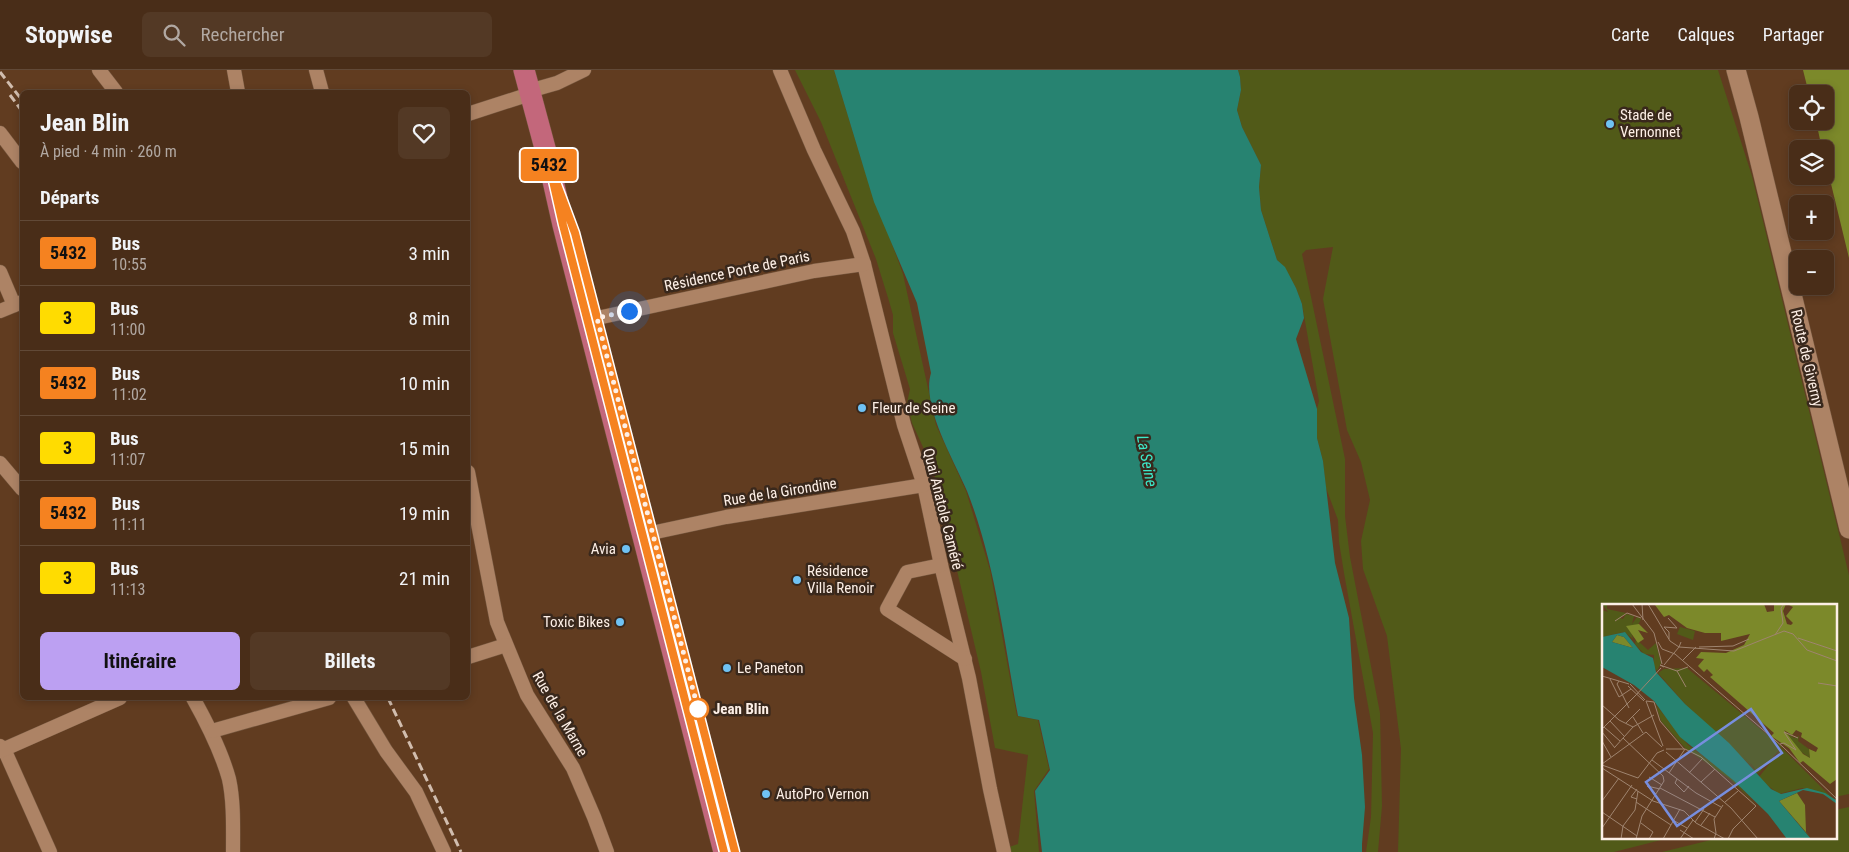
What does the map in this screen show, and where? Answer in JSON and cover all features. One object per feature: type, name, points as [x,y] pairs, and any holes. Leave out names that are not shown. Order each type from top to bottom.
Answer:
[{"type":"main road","points":[[524,70],[592,319],[647,534],[724,852]]},
{"type":"main road","name":"Route de Giverny","points":[[1736,70],[1749,116],[1849,529]]},
{"type":"main road","points":[[647,534],[735,852]]},
{"type":"street","points":[[99,70],[114,90]]},
{"type":"street","points":[[234,70],[238,90]]},
{"type":"street","points":[[316,70],[321,90]]},
{"type":"street","points":[[470,113],[530,94],[536,89],[557,83],[584,70]]},
{"type":"street","name":"Quai Anatole Caméré","points":[[780,70],[814,150],[852,231],[864,264],[904,425],[924,485],[941,565],[965,659],[1004,852]]},
{"type":"street","points":[[0,133],[20,159]]},
{"type":"street","name":"Résidence Porte de Paris","points":[[592,319],[814,271],[864,264]]},
{"type":"street","points":[[0,272],[18,303],[0,311]]},
{"type":"street","points":[[0,463],[20,487]]},
{"type":"street","name":"Rue de la Marne","points":[[470,485],[497,622],[527,695],[573,768],[607,852]]},
{"type":"street","name":"Rue de la Girondine","points":[[647,534],[726,517],[924,485]]},
{"type":"street","points":[[941,565],[907,572],[886,609],[965,659]]},
{"type":"street","points":[[470,656],[506,645]]},
{"type":"street","points":[[50,852],[1,749],[115,700]]},
{"type":"street","points":[[194,700],[212,731],[229,779],[233,807],[233,852]]},
{"type":"street","points":[[212,731],[322,700]]},
{"type":"street","points":[[355,700],[386,751],[416,792],[444,852]]},
{"type":"green space","points":[[795,70],[834,70],[862,162],[903,274],[936,425],[966,491],[990,570],[1017,716],[1038,720],[1049,769],[1034,791],[1039,852],[1010,852],[1009,847],[1018,844],[1028,755],[995,748],[981,672],[933,469],[912,423],[907,403],[910,389],[893,333],[893,315],[889,301],[876,259],[821,122]]},
{"type":"green space","points":[[1238,70],[1718,70],[1752,176],[1849,575],[1849,794],[1836,797],[1836,604],[1602,604],[1602,840],[1661,840],[1614,852],[1398,852],[1401,749],[1387,636],[1363,569],[1361,541],[1370,500],[1361,462],[1347,430],[1323,299],[1333,247],[1306,250],[1302,254],[1345,459],[1345,516],[1350,557],[1380,713],[1382,806],[1378,852],[1366,852],[1371,817],[1373,733],[1344,573],[1338,520],[1326,488],[1323,461],[1317,438],[1317,409],[1319,401],[1302,304],[1285,268],[1277,260],[1261,210],[1259,187],[1261,165],[1242,127],[1237,110],[1241,90]]},
{"type":"green space","points":[[1803,70],[1849,70],[1849,258],[1831,185],[1834,185],[1834,140],[1820,140],[1818,130],[1834,130],[1834,85],[1807,85]]},
{"type":"green space","points":[[1849,807],[1849,852],[1662,852],[1711,840],[1836,840],[1836,810]]},
{"type":"water","name":"La Seine","points":[[834,70],[1238,70],[1241,90],[1237,110],[1242,127],[1261,165],[1259,187],[1261,210],[1277,260],[1285,267],[1302,304],[1304,318],[1296,339],[1317,409],[1317,438],[1323,461],[1335,563],[1349,618],[1354,698],[1362,755],[1365,807],[1362,852],[1042,852],[1035,791],[1050,770],[1039,720],[1018,716],[998,602],[985,546],[967,491],[940,433],[931,401],[929,386],[931,373],[917,303],[874,202]]},
{"type":"railway","points":[[0,72],[20,97]]},
{"type":"railway","points":[[10,95],[20,108]]},
{"type":"railway","points":[[389,700],[461,852]]},
{"type":"bus line","name":"5432","points":[[724,852],[563,225],[549,163],[575,233],[735,852]]},
{"type":"place","name":"Stade de Vernonnet","points":[[1610,124]]},
{"type":"place","name":"Fleur de Seine","points":[[862,408]]},
{"type":"place","name":"Avia","points":[[626,549]]},
{"type":"place","name":"Résidence Villa Renoir","points":[[797,580]]},
{"type":"place","name":"Toxic Bikes","points":[[620,622]]},
{"type":"place","name":"Le Paneton","points":[[727,668]]},
{"type":"place","name":"Jean Blin","points":[[698,709]]},
{"type":"place","name":"AutoPro Vernon","points":[[766,794]]},
{"type":"route","points":[[629,311],[597,318],[698,709]]}]
